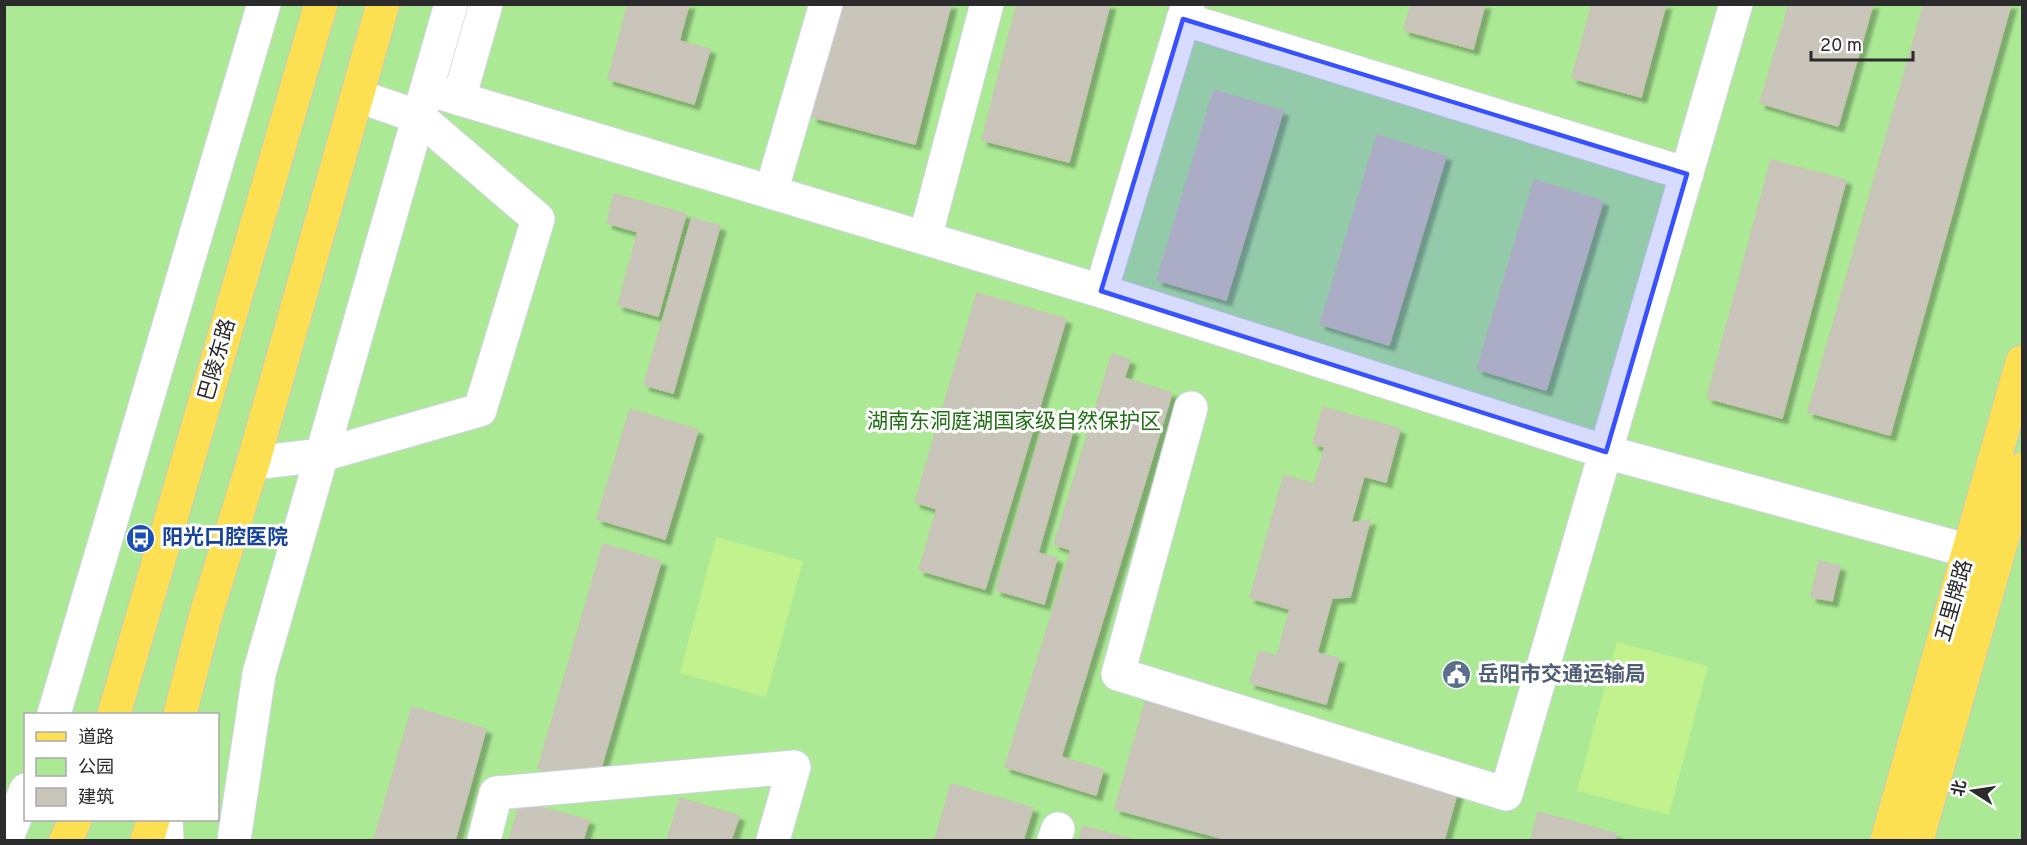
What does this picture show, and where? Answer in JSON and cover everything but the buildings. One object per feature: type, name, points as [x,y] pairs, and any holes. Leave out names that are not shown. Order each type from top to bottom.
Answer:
[{"type":"main road","name":"巴陵东路","points":[[114,713],[321,4]]},
{"type":"main road","points":[[180,713],[206,614],[254,463],[383,4]]},
{"type":"main road","name":"五里牌路","points":[[1887,840],[2022,362]]},
{"type":"main road","name":"五里牌路","points":[[1917,840],[2022,469]]},
{"type":"main road","points":[[66,840],[74,821]]},
{"type":"main road","points":[[74,840],[80,821]]},
{"type":"main road","points":[[81,840],[86,821]]},
{"type":"main road","points":[[147,840],[152,821]]},
{"type":"main road","points":[[154,840],[161,821]]},
{"type":"main road","points":[[161,840],[162,821]]},
{"type":"street","points":[[54,713],[264,4]]},
{"type":"street","points":[[234,840],[259,674],[451,4]]},
{"type":"street","points":[[459,99],[486,4]]},
{"type":"street","points":[[771,192],[826,4]]},
{"type":"street","points":[[925,238],[987,4]]},
{"type":"street","points":[[1191,408],[1118,674],[1506,794],[1736,4]]},
{"type":"street","points":[[1101,291],[1186,12],[1686,174]]},
{"type":"street","points":[[358,96],[423,103],[459,99],[1101,291],[1606,452],[1969,551]]},
{"type":"street","points":[[254,463],[322,455],[480,410],[538,219],[423,103]]},
{"type":"street","points":[[484,840],[496,793],[794,767],[773,840]]},
{"type":"street","points":[[6,840],[24,795]]},
{"type":"street","points":[[51,840],[63,821]]},
{"type":"street","points":[[162,821],[166,840]]},
{"type":"highlighted area","points":[[1183,19],[1687,174],[1606,452],[1101,291]]},
{"type":"green space","name":"湖南东洞庭湖国家级自然保护区","points":[[5,5],[2022,5],[2022,840],[5,840]]},
{"type":"green space","points":[[716,537],[803,561],[766,697],[680,673]]},
{"type":"green space","points":[[1617,642],[1708,666],[1669,815],[1577,791]]},
{"type":"place","name":"阳光口腔医院","points":[[141,538]]},
{"type":"place","name":"岳阳市交通运输局","points":[[1457,675]]}]
